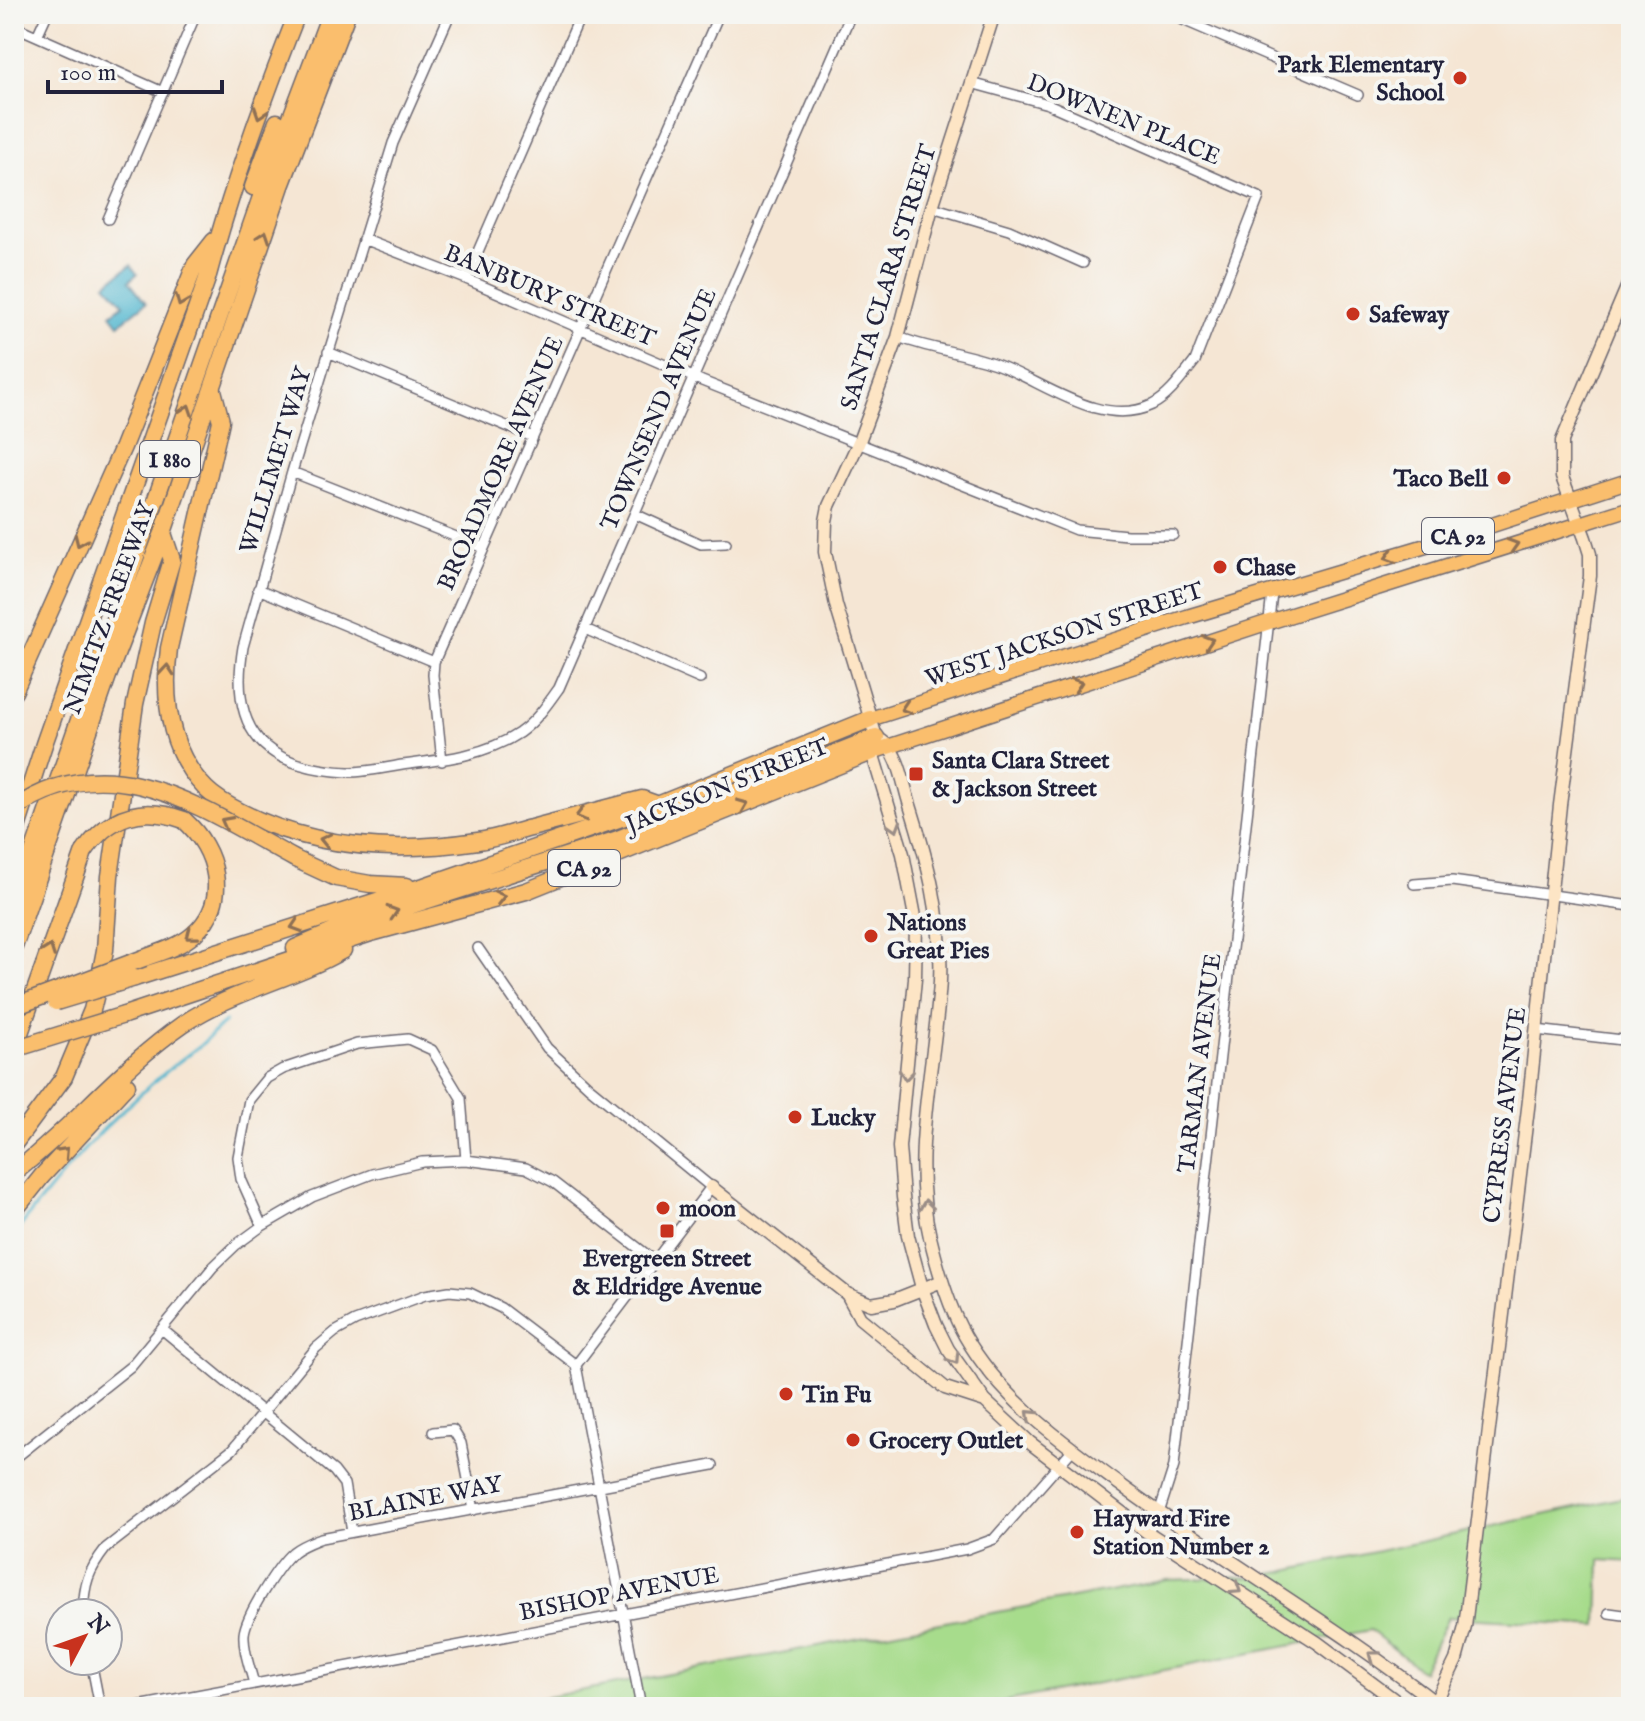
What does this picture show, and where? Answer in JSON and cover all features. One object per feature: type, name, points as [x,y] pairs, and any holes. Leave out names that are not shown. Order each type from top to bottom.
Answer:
[{"type":"highway","name":"NIMITZ FREEWAY","points":[[14,837],[297,14]]},
{"type":"highway","name":"I 880","points":[[207,279],[227,261],[319,14]]},
{"type":"highway","name":"I 880","points":[[14,907],[252,223],[330,14]]},
{"type":"highway","name":"NIMITZ FREEWAY","points":[[14,947],[108,676],[163,533],[286,174],[347,14]]},
{"type":"highway","points":[[14,692],[123,447],[195,265],[219,234]]},
{"type":"highway","points":[[213,390],[221,421],[169,648],[166,678],[171,726],[185,760],[206,789],[223,803],[281,829],[343,844],[382,847],[479,841],[642,799],[656,804]]},
{"type":"highway","points":[[19,1138],[64,1077],[92,1010],[99,981],[105,950],[110,876],[135,704],[153,623],[172,560],[163,533]]},
{"type":"highway","points":[[14,681],[33,646]]},
{"type":"highway","name":"JACKSON STREET","points":[[656,804],[870,719]]},
{"type":"highway","points":[[191,993],[344,927],[618,839],[879,745]]},
{"type":"highway","name":"JACKSON STREET","points":[[371,933],[526,891],[879,745]]},
{"type":"highway","points":[[14,809],[59,787],[87,780],[130,782],[187,802],[336,878],[370,884],[424,886]]},
{"type":"highway","name":"CA 92","points":[[14,1014],[424,886],[656,804]]},
{"type":"highway","points":[[14,1007],[144,958],[192,936],[206,922],[216,893],[215,867],[204,841],[184,820],[151,812],[110,824],[95,836],[84,852],[14,1050]]},
{"type":"highway","points":[[14,1173],[150,1049],[186,1022],[314,967],[371,933]]},
{"type":"highway","name":"CA 92","points":[[14,1050],[371,933]]},
{"type":"highway","points":[[14,1211],[42,1176],[138,1073],[219,1006]]},
{"type":"main road","name":"SANTA CLARA STREET","points":[[994,14],[932,207],[898,337],[858,444],[829,506],[825,552],[838,616],[870,719],[931,871],[937,908],[940,978],[923,1126],[922,1179],[929,1234],[942,1281],[965,1337],[995,1377],[1035,1419],[1159,1513],[1351,1640],[1436,1706]]},
{"type":"main road","name":"CYPRESS AVENUE","points":[[1436,1706],[1456,1660],[1465,1627],[1590,576],[1590,554],[1562,477],[1562,441],[1631,278]]},
{"type":"main road","name":"CA 92","points":[[1272,593],[1631,480]]},
{"type":"main road","name":"CA 92","points":[[879,745],[1631,508]]},
{"type":"main road","name":"WEST JACKSON STREET","points":[[870,719],[1187,617],[1272,593]]},
{"type":"main road","name":"SANTA CLARA STREET","points":[[879,745],[916,922],[916,964],[899,1147],[908,1236],[922,1288],[948,1349],[985,1401],[1029,1442],[1147,1532],[1318,1643],[1404,1707]]},
{"type":"main road","points":[[711,1187],[847,1294],[871,1304],[894,1300],[942,1281]]},
{"type":"main road","points":[[847,1294],[860,1318],[945,1388],[985,1401]]},
{"type":"main road","points":[[1095,1492],[1108,1476]]},
{"type":"street","points":[[37,36],[47,14]]},
{"type":"street","points":[[108,219],[196,14]]},
{"type":"street","name":"WILLIMET WAY","points":[[442,761],[351,772],[315,769],[279,758],[254,733],[240,705],[239,674],[258,589],[393,143],[450,14]]},
{"type":"street","points":[[466,279],[581,14]]},
{"type":"street","name":"BROADMORE AVENUE","points":[[442,761],[434,662],[719,14]]},
{"type":"street","name":"TOWNSEND AVENUE","points":[[442,761],[486,750],[519,733],[540,715],[559,688],[851,14]]},
{"type":"street","points":[[1169,14],[1358,95]]},
{"type":"street","points":[[14,26],[163,92]]},
{"type":"street","name":"DOWNEN PLACE","points":[[898,337],[997,364],[1099,411],[1153,405],[1177,384],[1195,361],[1259,197],[1048,104],[971,83]]},
{"type":"street","points":[[932,207],[1009,230],[1083,263]]},
{"type":"street","name":"BANBURY STREET","points":[[363,239],[466,279],[858,444],[1076,530],[1173,535]]},
{"type":"street","points":[[328,352],[533,437]]},
{"type":"street","points":[[292,472],[484,548]]},
{"type":"street","points":[[635,514],[701,544],[726,543]]},
{"type":"street","points":[[258,589],[434,662]]},
{"type":"street","name":"TARMAN AVENUE","points":[[1147,1532],[1159,1513],[1174,1466],[1272,593]]},
{"type":"street","points":[[585,629],[700,679]]},
{"type":"street","points":[[1414,884],[1452,881],[1631,906]]},
{"type":"street","points":[[478,948],[547,1048],[711,1187],[576,1365]]},
{"type":"street","points":[[1536,1030],[1631,1041]]},
{"type":"street","points":[[262,1226],[241,1179],[238,1157],[249,1100],[267,1078],[283,1069],[357,1044],[408,1039],[432,1050],[461,1098],[466,1160]]},
{"type":"street","points":[[14,1459],[131,1366],[213,1267],[262,1226],[312,1197],[372,1174],[422,1162],[466,1160],[526,1168],[553,1182],[655,1261]]},
{"type":"street","points":[[84,1597],[92,1566],[106,1548],[232,1450],[316,1348],[335,1332],[355,1321],[425,1295],[449,1291],[470,1293],[501,1308],[576,1365],[641,1707]]},
{"type":"street","points":[[163,1330],[334,1471],[344,1484],[352,1532]]},
{"type":"street","points":[[433,1432],[453,1430],[461,1443],[474,1510]]},
{"type":"street","name":"BISHOP AVENUE","points":[[133,1707],[967,1549],[994,1539],[1073,1449]]},
{"type":"street","name":"BLAINE WAY","points":[[254,1684],[244,1632],[250,1615],[289,1555],[303,1544],[352,1532],[713,1465]]},
{"type":"street","points":[[1609,1613],[1631,1616]]},
{"type":"street","points":[[94,1677],[100,1707]]},
{"type":"green space","points":[[1631,1496],[1631,1562],[1600,1560],[1598,1626],[1448,1617],[1422,1671],[1370,1630],[976,1707],[495,1707],[1167,1580],[1254,1577],[1282,1572]]},
{"type":"water","points":[[131,265],[137,274],[129,281],[146,303],[119,324],[111,314],[124,304],[106,284]]},
{"type":"waterway","points":[[14,1235],[99,1134],[147,1088],[225,1022]]},
{"type":"place","name":"Park Elementary School","points":[[1460,78]]},
{"type":"place","name":"Safeway","points":[[1353,314]]},
{"type":"place","name":"Taco Bell","points":[[1504,478]]},
{"type":"place","name":"Chase","points":[[1220,567]]},
{"type":"place","name":"Santa Clara Street & Jackson Street","points":[[916,774]]},
{"type":"place","name":"Nations Great Pies","points":[[871,936]]},
{"type":"place","name":"Lucky","points":[[795,1117]]},
{"type":"place","name":"moon","points":[[663,1208]]},
{"type":"place","name":"Evergreen Street & Eldridge Avenue","points":[[667,1231]]},
{"type":"place","name":"Tin Fu","points":[[786,1394]]},
{"type":"place","name":"Grocery Outlet","points":[[853,1440]]},
{"type":"place","name":"Hayward Fire Station Number 2","points":[[1077,1532]]}]
